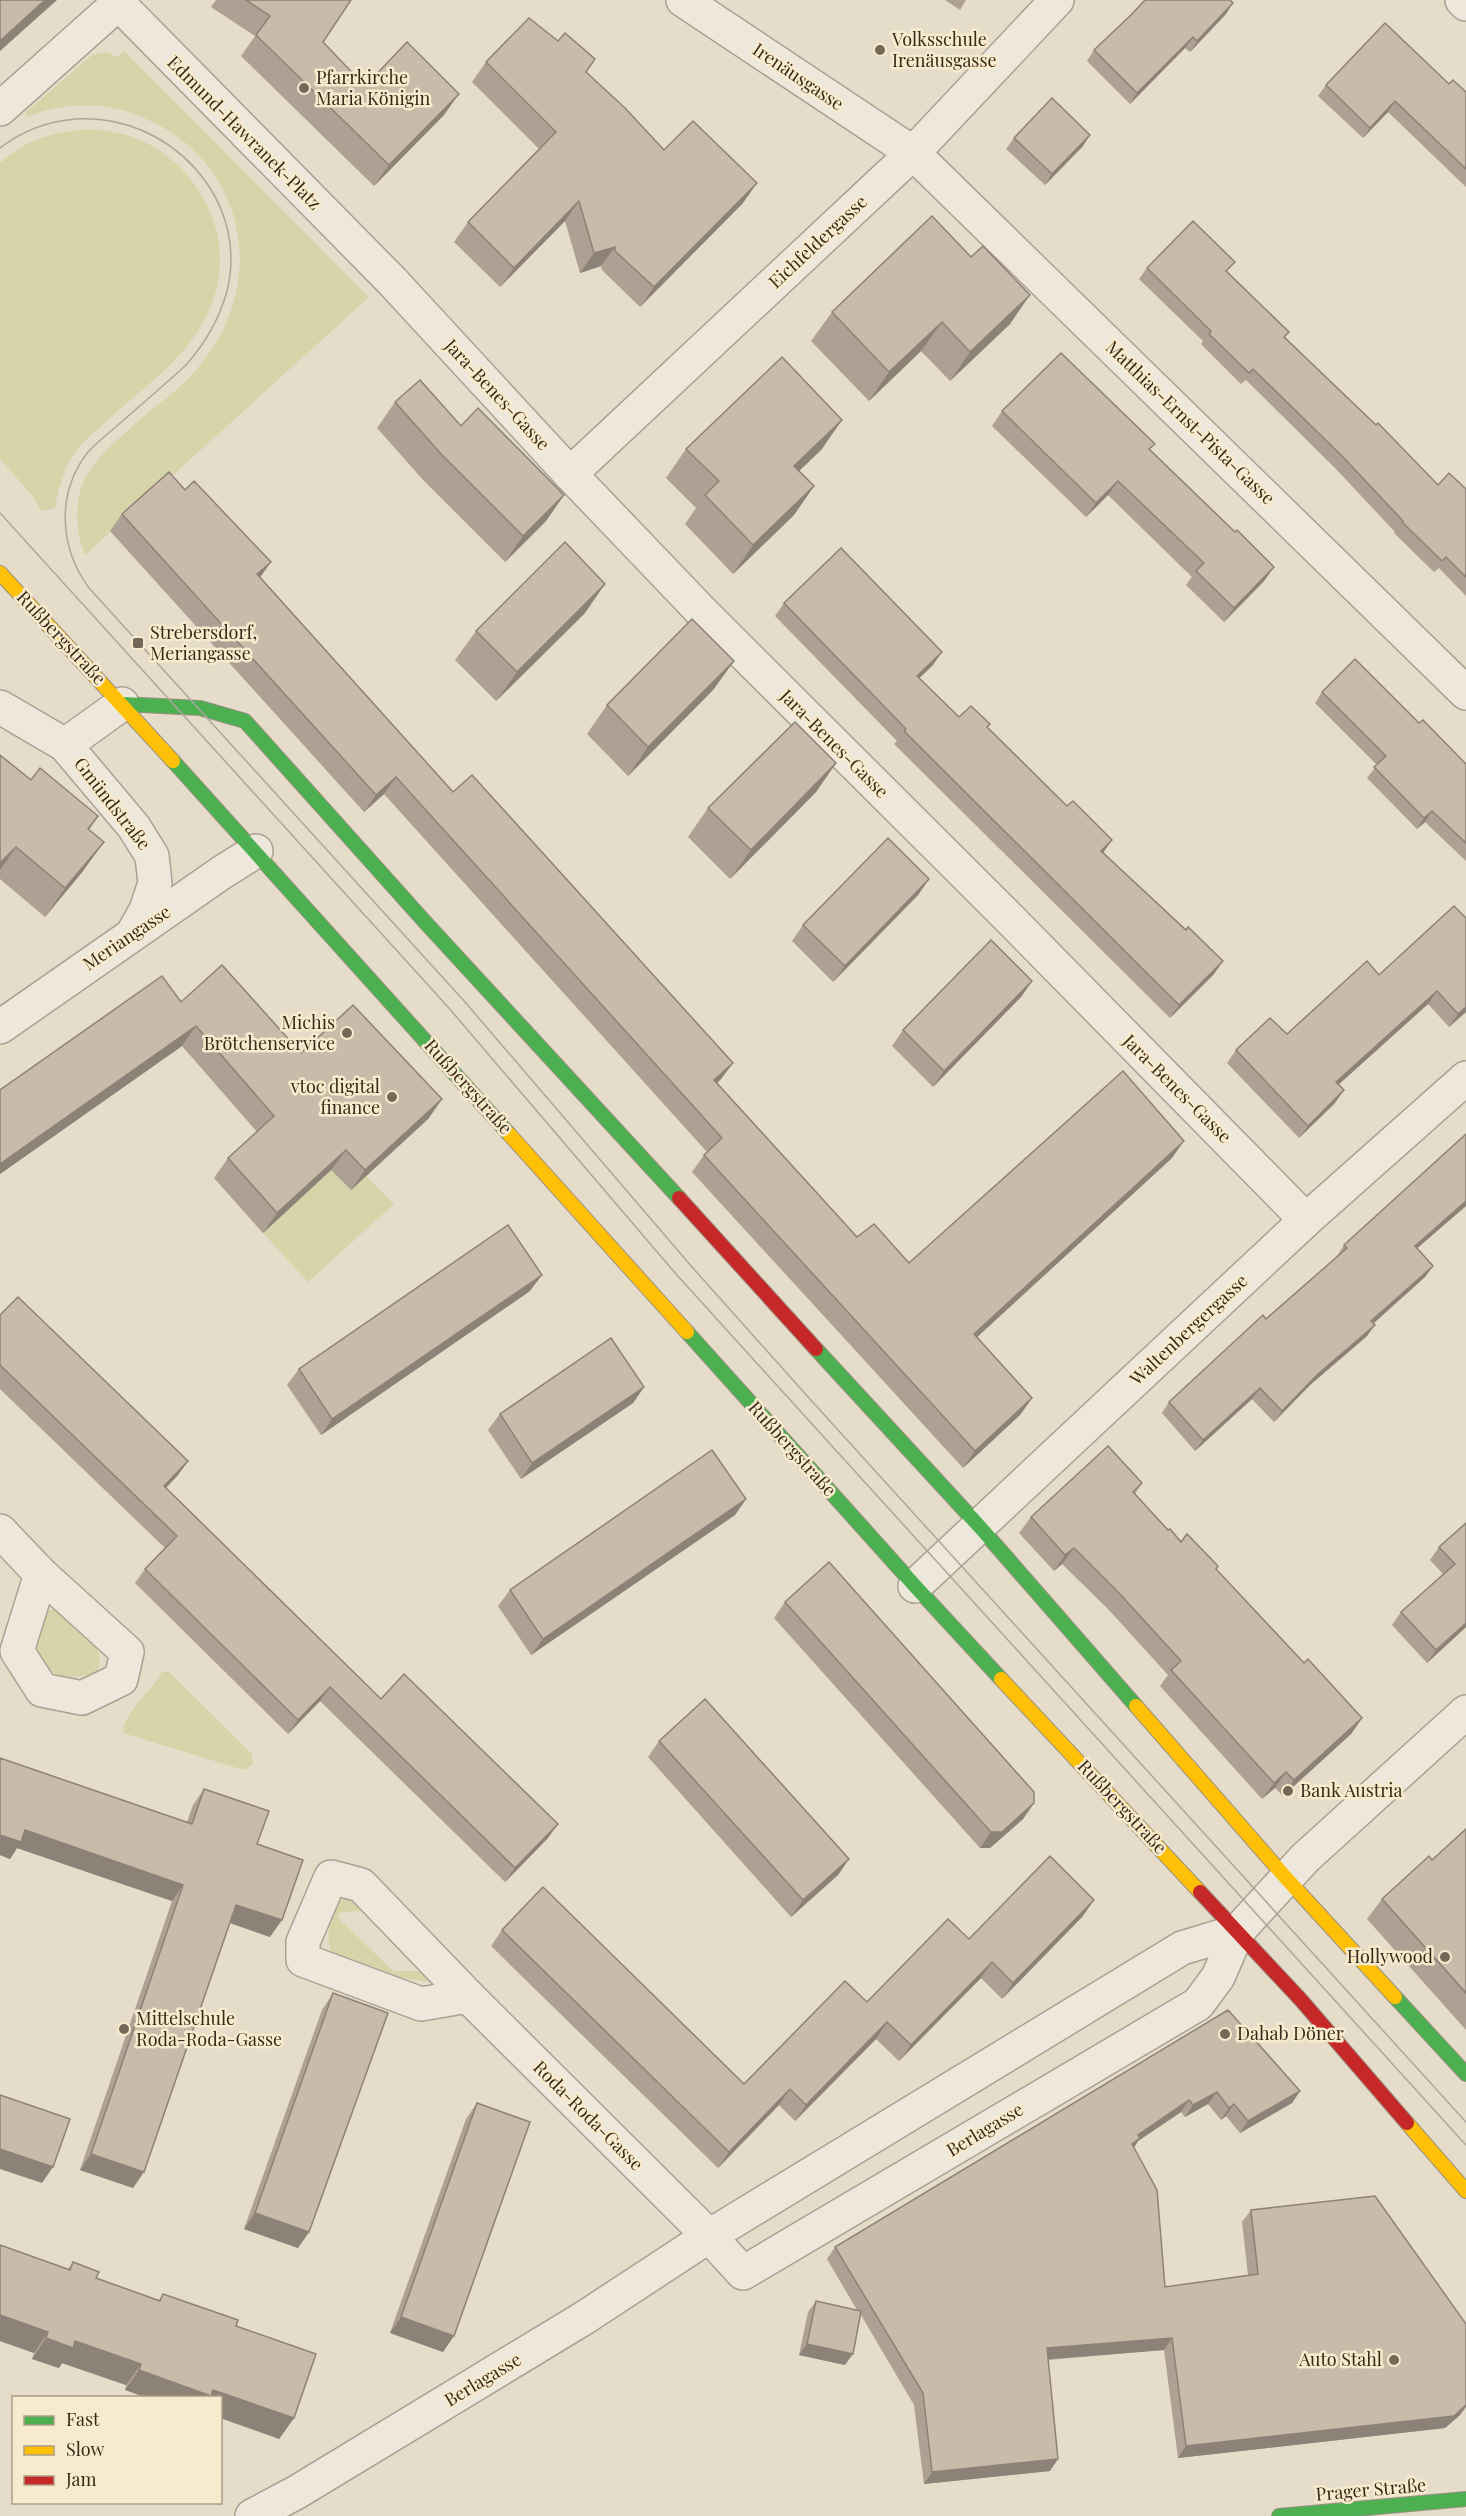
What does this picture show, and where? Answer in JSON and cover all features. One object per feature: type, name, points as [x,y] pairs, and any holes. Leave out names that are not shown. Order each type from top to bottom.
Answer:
[{"type":"street","name":"Irenäusgasse","points":[[683,0],[913,153]]},
{"type":"street","name":"Eichfeldergasse","points":[[570,474],[913,153],[1057,0]]},
{"type":"street","points":[[1462,0],[1466,4]]},
{"type":"street","name":"Edmund-Hawranek-Platz","points":[[0,109],[120,2],[371,260]]},
{"type":"street","name":"Matthias-Ernst-Pista-Gasse","points":[[913,153],[1466,693]]},
{"type":"street","name":"Jara-Benes-Gasse","points":[[371,260],[702,612],[1010,919],[1306,1220]]},
{"type":"street","name":"Rußbergstraße","points":[[0,573],[256,851],[915,1586],[1238,1930],[1466,2191]]},
{"type":"street","points":[[65,745],[122,704],[196,707],[228,714],[245,721],[425,922],[979,1526],[1286,1878],[1466,2074]]},
{"type":"street","name":"Gmündstraße","points":[[0,707],[65,745],[134,827],[152,856],[155,883],[146,910],[132,934]]},
{"type":"street","name":"Meriangasse","points":[[0,1027],[132,934],[256,851]]},
{"type":"street","name":"Waltenbergergasse","points":[[915,1586],[1306,1220],[1466,1078]]},
{"type":"street","points":[[0,1531],[41,1574]]},
{"type":"street","name":"Berlagasse","points":[[709,2236],[743,2273],[1198,2004],[1218,1977],[1238,1930],[1305,1858],[1466,1712]]},
{"type":"street","name":"Roda-Roda-Gasse","points":[[468,1996],[421,2004],[303,1960],[303,1942],[331,1877],[361,1885],[468,1996],[709,2236]]},
{"type":"street","name":"Berlagasse","points":[[252,2516],[297,2492],[584,2318],[709,2236],[1182,1948],[1238,1930]]},
{"type":"street","name":"Prager Straße","points":[[1279,2516],[1466,2499]]},
{"type":"green space","points":[[124,51],[369,297],[85,555],[79,535],[77,513],[84,481],[105,452],[185,382],[201,364],[226,323],[239,279],[240,256],[231,208],[217,179],[187,144],[161,126],[146,119],[102,106],[56,108],[27,117],[25,113],[92,55],[106,52],[118,57]]},
{"type":"green space","points":[[86,129],[120,133],[135,138],[149,144],[175,162],[197,188],[208,207],[216,229],[220,251],[219,274],[214,298],[193,338],[163,371],[80,446],[66,469],[55,508],[41,511],[32,495],[0,459],[0,163],[20,148],[40,138]]},
{"type":"green space","points":[[331,1170],[351,1190],[366,1176],[394,1204],[308,1282],[263,1233]]},
{"type":"green space","points":[[58,1609],[96,1647],[100,1656],[98,1672],[75,1677],[58,1675],[45,1665],[39,1656],[34,1644],[48,1610]]},
{"type":"green space","points":[[162,1672],[169,1672],[252,1754],[253,1764],[244,1770],[123,1733],[128,1716]]},
{"type":"green space","points":[[343,1896],[360,1901],[359,1911],[338,1913],[339,1919],[393,1971],[428,1971],[432,1977],[426,1982],[393,1976],[332,1954],[329,1939],[330,1924]]},
{"type":"building","points":[[0,0],[45,0],[0,41]]},
{"type":"building","name":"Pfarrkirche Maria Königin","points":[[246,0],[351,0],[323,42],[365,86],[407,42],[459,94],[389,165],[256,35],[270,16]]},
{"type":"building","points":[[1145,0],[1230,0],[1233,3],[1197,41],[1193,37],[1137,93],[1094,50]]},
{"type":"building","points":[[529,18],[558,41],[565,33],[595,59],[586,72],[625,108],[664,150],[693,121],[757,183],[654,287],[615,251],[615,247],[594,253],[579,201],[514,268],[468,222],[556,132],[486,62]]},
{"type":"building","points":[[1385,23],[1449,84],[1453,80],[1466,92],[1466,169],[1395,101],[1370,128],[1326,85]]},
{"type":"building","points":[[1052,98],[1090,135],[1052,174],[1014,138]]},
{"type":"building","points":[[932,216],[971,257],[983,246],[1030,295],[970,352],[942,322],[889,372],[832,312]]},
{"type":"building","points":[[1193,221],[1235,262],[1226,271],[1289,332],[1284,337],[1376,425],[1378,423],[1438,485],[1449,473],[1466,489],[1466,577],[1446,557],[1442,561],[1402,522],[1343,457],[1253,369],[1249,373],[1209,334],[1211,331],[1147,268]]},
{"type":"building","points":[[1061,353],[1155,444],[1149,449],[1274,567],[1234,608],[1196,571],[1204,563],[1118,481],[1096,503],[1002,411]]},
{"type":"building","points":[[782,357],[842,420],[794,466],[814,486],[753,545],[705,495],[719,481],[686,449]]},
{"type":"building","points":[[420,380],[461,426],[478,408],[564,495],[523,536],[442,455],[395,402]]},
{"type":"building","points":[[169,472],[185,490],[194,481],[271,562],[257,574],[453,792],[472,775],[733,1063],[714,1080],[857,1237],[874,1224],[909,1263],[1123,1071],[1184,1141],[974,1334],[1032,1398],[975,1451],[704,1155],[722,1138],[396,777],[376,795],[122,514]]},
{"type":"building","points":[[565,542],[605,584],[517,672],[476,631]]},
{"type":"building","points":[[841,548],[942,652],[917,676],[959,717],[971,706],[990,724],[987,727],[1067,806],[1073,801],[1112,840],[1101,851],[1186,930],[1188,927],[1223,961],[1179,1005],[904,731],[906,729],[784,603]]},
{"type":"building","points":[[692,619],[734,661],[648,747],[607,705]]},
{"type":"building","points":[[1355,659],[1419,723],[1423,720],[1466,764],[1466,843],[1432,811],[1424,818],[1374,767],[1386,756],[1322,692]]},
{"type":"building","points":[[795,722],[836,763],[751,850],[708,808]]},
{"type":"building","points":[[0,755],[31,780],[40,768],[98,816],[88,829],[104,842],[65,888],[16,847],[0,863]]},
{"type":"building","points":[[888,838],[929,879],[845,966],[803,925]]},
{"type":"building","points":[[1454,906],[1466,918],[1466,1007],[1458,1014],[1437,991],[1336,1082],[1344,1090],[1308,1126],[1236,1050],[1270,1018],[1287,1034],[1367,961],[1379,975]]},
{"type":"building","points":[[991,940],[1032,981],[944,1071],[903,1030]]},
{"type":"building","points":[[222,965],[301,1053],[353,1005],[442,1099],[365,1170],[346,1150],[277,1213],[228,1158],[274,1116],[196,1026],[0,1164],[0,1090],[162,976],[181,1002]]},
{"type":"building","points":[[1466,1134],[1466,1201],[1415,1246],[1433,1266],[1371,1321],[1375,1325],[1318,1374],[1282,1411],[1260,1388],[1203,1440],[1169,1402],[1263,1315],[1266,1319],[1347,1248],[1344,1245]]},
{"type":"building","points":[[508,1225],[542,1275],[332,1419],[299,1369]]},
{"type":"building","points":[[18,1297],[188,1461],[164,1486],[381,1699],[404,1674],[558,1824],[515,1868],[330,1687],[298,1720],[145,1569],[177,1536],[0,1365],[0,1315]]},
{"type":"building","points":[[611,1338],[644,1387],[532,1463],[500,1414]]},
{"type":"building","points":[[1108,1446],[1142,1483],[1133,1492],[1168,1530],[1170,1529],[1181,1542],[1187,1534],[1218,1566],[1216,1569],[1304,1663],[1308,1659],[1362,1718],[1294,1780],[1286,1772],[1274,1783],[1171,1670],[1181,1661],[1119,1593],[1074,1548],[1065,1555],[1031,1517]]},
{"type":"building","points":[[712,1450],[746,1499],[543,1639],[510,1590]]},
{"type":"building","points":[[1466,1523],[1466,1623],[1436,1650],[1401,1612],[1455,1564],[1439,1547]]},
{"type":"building","points":[[829,1562],[1034,1792],[1034,1803],[1002,1832],[991,1832],[785,1602]]},
{"type":"building","points":[[705,1699],[849,1859],[803,1900],[659,1741]]},
{"type":"building","points":[[0,1758],[192,1824],[204,1789],[269,1811],[257,1844],[303,1860],[282,1920],[236,1905],[144,2172],[91,2154],[183,1885],[25,1830],[21,1842],[0,1835]]},
{"type":"building","points":[[1466,1829],[1466,1993],[1382,1899],[1429,1856],[1432,1860]]},
{"type":"building","points":[[1050,1856],[1094,1900],[1013,1983],[992,1962],[911,2045],[887,2022],[806,2105],[790,2089],[729,2152],[502,1930],[543,1887],[744,2084],[845,1981],[867,2002],[948,1919],[969,1939]]},
{"type":"building","points":[[333,1993],[388,2013],[309,2232],[255,2213]]},
{"type":"building","points":[[1228,2010],[1300,2091],[1248,2121],[1234,2104],[1229,2108],[1217,2092],[1193,2105],[1189,2100],[1138,2135],[1140,2138],[1132,2144],[1157,2190],[1165,2287],[1258,2274],[1251,2210],[1375,2196],[1466,2324],[1466,2405],[1454,2416],[1186,2446],[1172,2338],[1047,2348],[1058,2459],[932,2472],[923,2393],[835,2247]]},
{"type":"building","points":[[0,2095],[70,2119],[53,2167],[0,2149]]},
{"type":"building","points":[[477,2103],[530,2122],[454,2336],[401,2317]]},
{"type":"building","points":[[0,2245],[70,2270],[73,2262],[99,2272],[96,2278],[160,2301],[163,2294],[238,2320],[236,2326],[316,2354],[294,2418],[213,2390],[211,2396],[139,2370],[141,2364],[75,2341],[73,2348],[46,2338],[48,2332],[0,2315]]},
{"type":"building","points":[[816,2301],[861,2311],[853,2354],[807,2344]]},
{"type":"tram line","points":[[0,148],[27,132],[66,120],[110,121],[142,130],[170,146],[195,168],[214,194],[226,224],[231,257],[227,291],[210,332],[185,366],[88,452],[70,485],[66,502],[67,538],[79,572],[89,588],[465,1002],[692,1267],[809,1398],[1466,2122]]},
{"type":"tram line","points":[[0,513],[448,1007],[676,1274],[1466,2145]]},
{"type":"traffic: fast","points":[[122,704],[200,708],[245,721],[425,922],[679,1198]]},
{"type":"traffic: fast","points":[[173,761],[509,1134]]},
{"type":"traffic: fast","points":[[687,1332],[1001,1679]]},
{"type":"traffic: fast","points":[[816,1349],[979,1526],[1136,1706]]},
{"type":"traffic: fast","points":[[1395,1997],[1466,2074]]},
{"type":"traffic: fast","points":[[1279,2516],[1466,2499]]},
{"type":"traffic: slow","points":[[0,573],[173,761]]},
{"type":"traffic: slow","points":[[509,1134],[687,1332]]},
{"type":"traffic: slow","points":[[1001,1679],[1200,1892]]},
{"type":"traffic: slow","points":[[1136,1706],[1286,1878],[1395,1997]]},
{"type":"traffic: slow","points":[[1407,2123],[1466,2191]]},
{"type":"traffic: jam","points":[[679,1198],[816,1349]]},
{"type":"traffic: jam","points":[[1200,1892],[1301,2000],[1407,2123]]},
{"type":"place","name":"Volksschule Irenäusgasse","points":[[880,50]]},
{"type":"place","name":"Pfarrkirche Maria Königin","points":[[304,88]]},
{"type":"place","name":"Strebersdorf, Meriangasse","points":[[138,643]]},
{"type":"place","name":"Michis Brötchenservice","points":[[347,1033]]},
{"type":"place","name":"vtoc digital finance","points":[[392,1097]]},
{"type":"place","name":"Bank Austria","points":[[1288,1791]]},
{"type":"place","name":"Hollywood","points":[[1445,1957]]},
{"type":"place","name":"Mittelschule Roda-Roda-Gasse","points":[[124,2029]]},
{"type":"place","name":"Dahab Döner","points":[[1225,2034]]},
{"type":"place","name":"Auto Stahl","points":[[1394,2360]]}]
